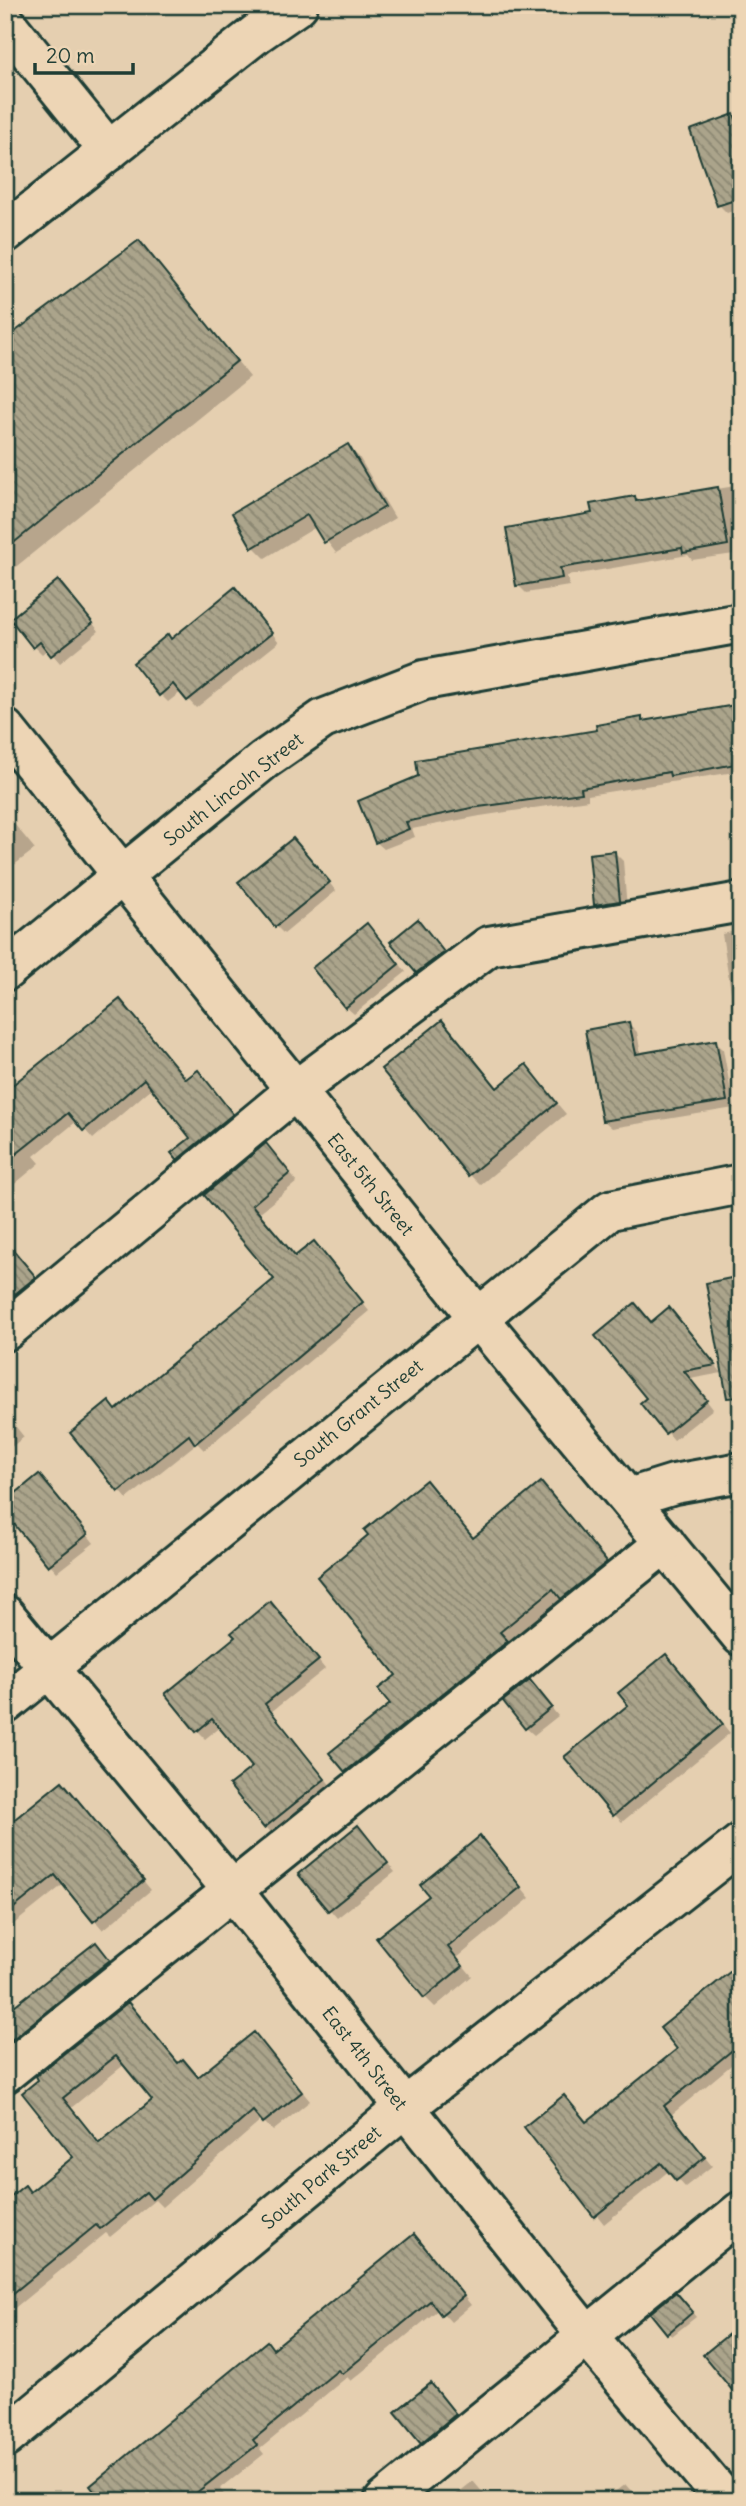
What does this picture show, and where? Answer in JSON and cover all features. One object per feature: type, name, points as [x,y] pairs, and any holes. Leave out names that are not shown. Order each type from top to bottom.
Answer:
[{"type":"street","points":[[5,233],[256,34],[298,5]]},
{"type":"street","points":[[5,22],[109,151]]},
{"type":"street","name":"South Lincoln Street","points":[[5,971],[264,760],[323,719],[424,680],[741,624]]},
{"type":"street","name":"East 5th Street","points":[[5,729],[477,1316],[741,1636]]},
{"type":"street","points":[[5,1332],[296,1090],[489,946],[741,902]]},
{"type":"street","name":"South Grant Street","points":[[5,1703],[610,1210],[741,1184]]},
{"type":"street","points":[[629,1498],[674,1484],[741,1472]]},
{"type":"street","points":[[5,2073],[665,1543]]},
{"type":"street","name":"East 4th Street","points":[[5,1615],[232,1890],[587,2336],[726,2501]]},
{"type":"street","name":"South Park Street","points":[[5,2438],[404,2108],[741,1843]]},
{"type":"street","points":[[384,2501],[741,2211]]},
{"type":"building","points":[[734,114],[741,133],[741,198],[717,206],[690,130]]},
{"type":"building","points":[[139,240],[237,361],[5,550],[5,339]]},
{"type":"building","points":[[348,444],[385,507],[324,543],[307,515],[252,548],[232,513]]},
{"type":"building","points":[[718,487],[728,545],[683,553],[682,548],[560,568],[562,578],[516,586],[506,528],[592,513],[590,504],[635,496],[636,501]]},
{"type":"building","points":[[58,580],[93,623],[51,656],[40,642],[33,648],[10,619]]},
{"type":"building","points":[[235,587],[272,633],[187,701],[173,684],[159,696],[133,663],[168,634],[171,639]]},
{"type":"building","points":[[741,704],[741,763],[670,776],[669,772],[581,788],[582,793],[471,808],[406,822],[409,829],[375,843],[358,801],[418,776],[416,760],[597,730],[596,725],[642,717],[642,721]]},
{"type":"building","points":[[293,838],[330,882],[275,927],[238,882]]},
{"type":"building","points":[[615,851],[620,901],[594,905],[589,854]]},
{"type":"building","points":[[418,919],[444,952],[416,973],[390,942]]},
{"type":"building","points":[[367,923],[399,964],[345,1008],[312,968]]},
{"type":"building","points":[[120,999],[186,1079],[198,1070],[233,1114],[177,1160],[171,1153],[190,1138],[144,1079],[83,1131],[68,1113],[5,1163],[5,1091]]},
{"type":"building","points":[[442,1020],[497,1088],[526,1064],[557,1103],[468,1176],[381,1069]]},
{"type":"building","points":[[629,1022],[636,1054],[716,1040],[727,1101],[602,1121],[585,1030]]},
{"type":"building","points":[[266,1143],[290,1173],[252,1205],[295,1256],[314,1241],[363,1302],[195,1444],[189,1435],[118,1492],[70,1433],[109,1401],[116,1410],[274,1279],[204,1195]]},
{"type":"building","points":[[5,1240],[36,1277],[5,1302]]},
{"type":"building","points":[[741,1276],[741,1397],[727,1398],[706,1283]]},
{"type":"building","points":[[635,1303],[651,1322],[669,1307],[716,1365],[684,1371],[707,1400],[665,1434],[640,1403],[646,1398],[595,1336]]},
{"type":"building","points":[[39,1474],[88,1534],[48,1566],[5,1513],[5,1502]]},
{"type":"building","points":[[426,1480],[473,1538],[541,1482],[607,1562],[561,1599],[553,1589],[500,1632],[508,1641],[345,1772],[329,1753],[390,1704],[378,1689],[396,1675],[317,1577],[368,1535],[364,1530]]},
{"type":"building","points":[[270,1601],[319,1660],[265,1704],[325,1779],[264,1828],[229,1785],[252,1767],[212,1719],[196,1732],[165,1694],[235,1637],[231,1633]]},
{"type":"building","points":[[666,1654],[723,1724],[613,1816],[564,1757],[628,1705],[618,1693]]},
{"type":"building","points":[[530,1680],[552,1707],[525,1729],[503,1701]]},
{"type":"building","points":[[62,1781],[144,1880],[93,1922],[55,1875],[5,1915],[5,1827]]},
{"type":"building","points":[[358,1825],[388,1863],[328,1911],[298,1874]]},
{"type":"building","points":[[480,1836],[521,1887],[448,1947],[463,1966],[424,1998],[376,1938],[429,1896],[420,1885]]},
{"type":"building","points":[[96,1942],[110,1960],[9,2042],[5,2038],[5,2013]]},
{"type":"building","points":[[741,1963],[741,2043],[664,2106],[705,2157],[676,2181],[661,2163],[594,2217],[524,2127],[564,2095],[586,2122],[677,2049],[660,2028]]},
{"type":"building","points":[[128,2002],[178,2063],[183,2059],[198,2077],[254,2032],[302,2092],[263,2123],[253,2111],[152,2199],[146,2192],[100,2229],[96,2225],[5,2300],[5,2201],[25,2185],[30,2192],[73,2157],[22,2093],[38,2080],[36,2076]],"holes":[[[116,2056],[152,2100],[99,2143],[63,2098]]]},
{"type":"building","points":[[414,2234],[464,2296],[441,2315],[430,2301],[342,2374],[338,2370],[253,2440],[257,2445],[186,2501],[102,2501],[90,2486],[267,2341],[273,2349]]},
{"type":"building","points":[[676,2292],[693,2312],[667,2334],[650,2313]]},
{"type":"building","points":[[741,2324],[741,2401],[703,2355]]},
{"type":"building","points":[[431,2383],[456,2414],[421,2443],[395,2412]]}]
